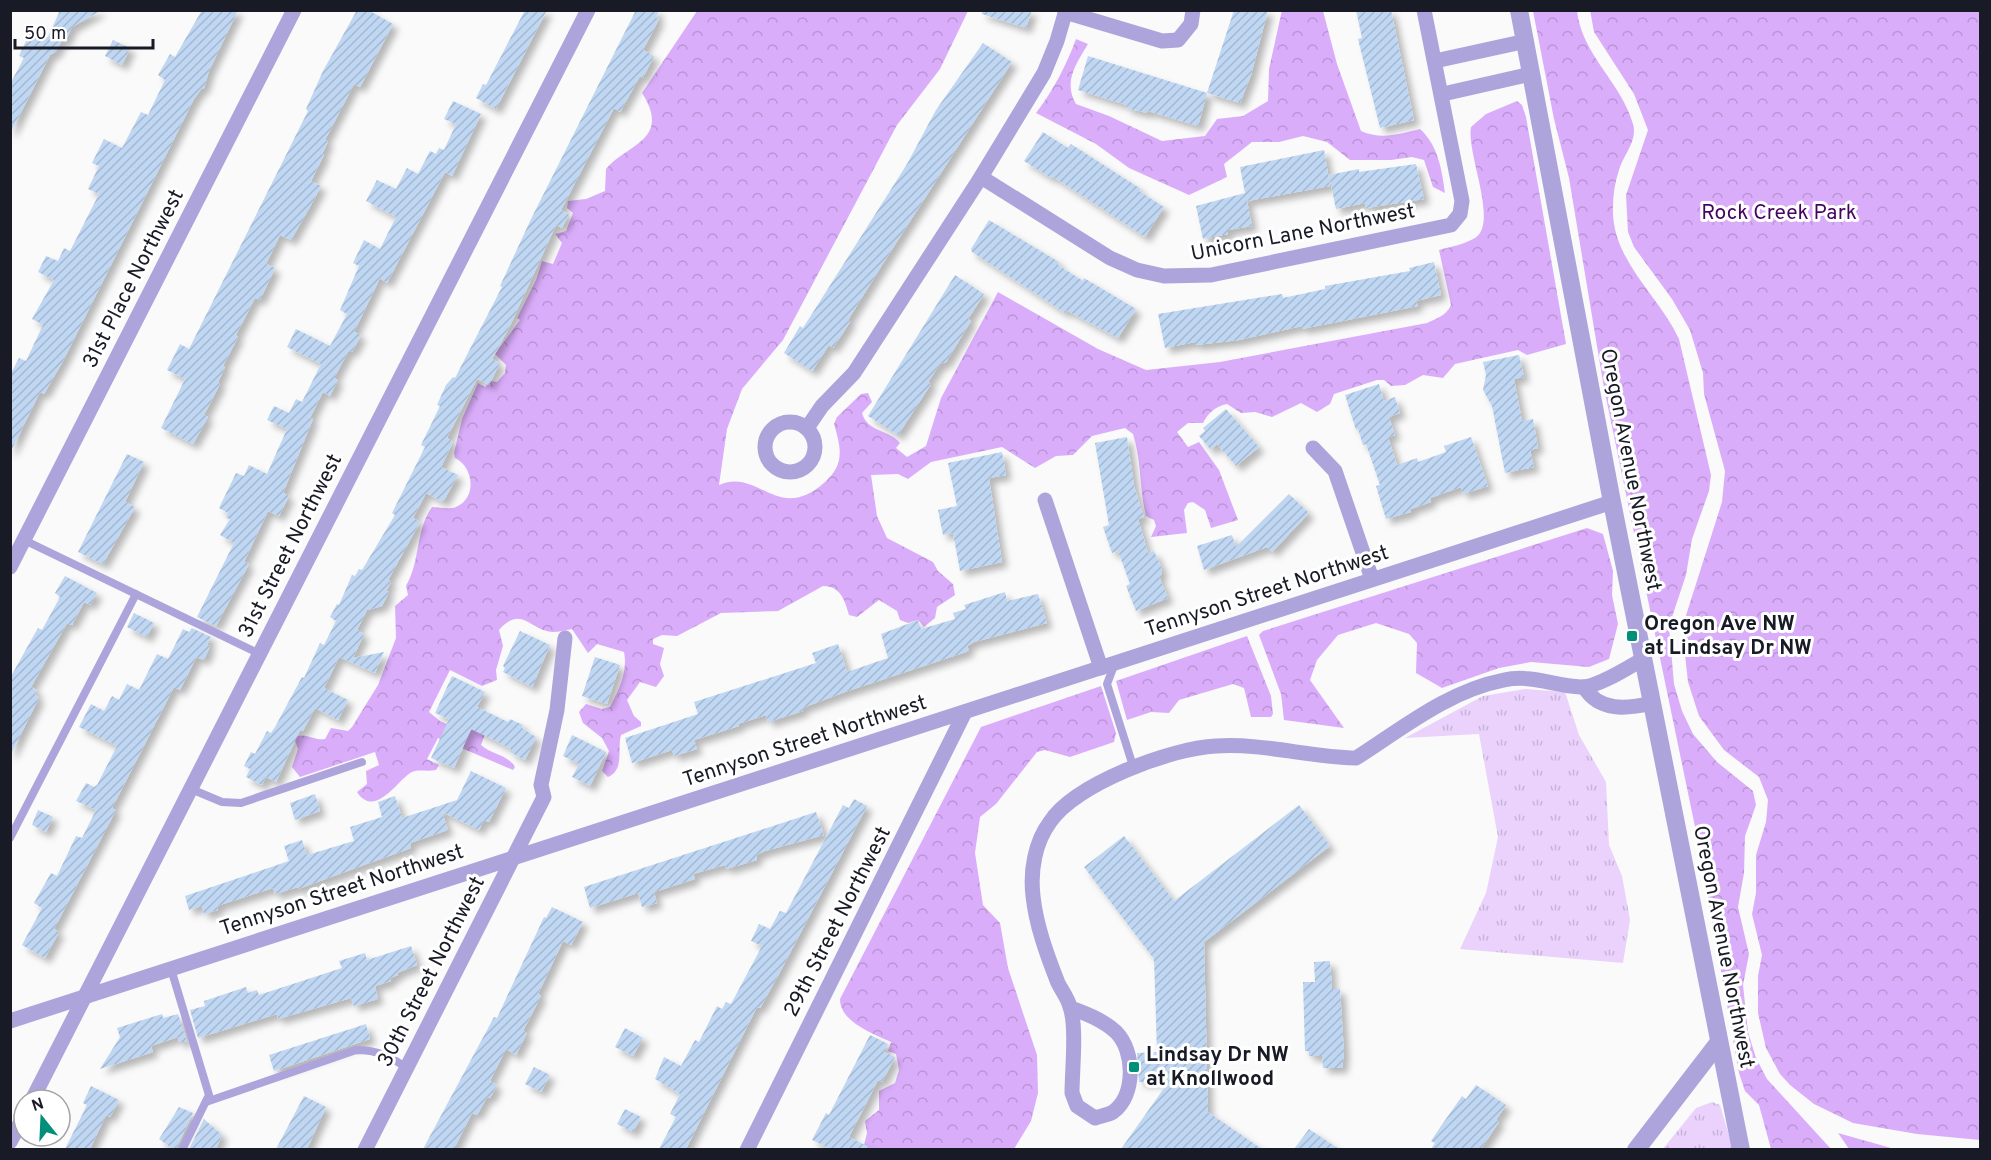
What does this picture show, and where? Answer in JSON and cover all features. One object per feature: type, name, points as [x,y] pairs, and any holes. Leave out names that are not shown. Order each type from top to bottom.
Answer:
[{"type":"street","name":"31st Place Northwest","points":[[10,567],[294,10]]},
{"type":"street","name":"31st Street Northwest","points":[[38,1088],[588,10]]},
{"type":"street","points":[[807,428],[822,406],[854,373],[981,177],[1044,73],[1066,11],[1162,41],[1178,40],[1191,24],[1193,10]]},
{"type":"street","name":"Unicorn Lane Northwest","points":[[981,177],[1130,267],[1164,276],[1211,275],[1451,225],[1461,214],[1462,201],[1443,94],[1424,10]]},
{"type":"street","name":"Oregon Avenue Northwest","points":[[1520,10],[1612,502],[1741,1149]]},
{"type":"street","points":[[1436,61],[1526,41]]},
{"type":"street","points":[[1443,94],[1532,74]]},
{"type":"street","points":[[1313,448],[1335,471],[1372,579]]},
{"type":"street","points":[[1045,500],[1108,665]]},
{"type":"street","name":"Tennyson Street Northwest","points":[[10,1021],[1612,502]]},
{"type":"street","name":"30th Street Northwest","points":[[365,1149],[544,797],[541,785],[558,710],[565,638]]},
{"type":"street","points":[[1071,1008],[1098,1018],[1117,1033],[1128,1052],[1130,1083],[1124,1099],[1112,1112],[1095,1118],[1077,1106],[1072,1093],[1071,1008],[1047,954],[1033,895],[1036,853],[1050,820],[1066,805],[1133,766],[1182,751],[1213,746],[1251,745],[1356,758],[1414,719],[1443,703],[1487,684],[1506,679],[1536,678],[1584,687],[1643,659]]},
{"type":"street","points":[[1584,687],[1590,697],[1609,706],[1627,709],[1652,704]]},
{"type":"street","name":"29th Street Northwest","points":[[747,1149],[965,712]]},
{"type":"street","points":[[1636,1149],[1719,1042]]},
{"type":"lane","points":[[24,540],[260,654]]},
{"type":"lane","points":[[10,838],[136,594]]},
{"type":"lane","points":[[1108,665],[1107,684],[1133,766]]},
{"type":"lane","points":[[191,789],[222,802],[241,803],[362,762]]},
{"type":"lane","points":[[171,969],[209,1095],[182,1149]]},
{"type":"lane","points":[[206,1102],[356,1050],[375,1050],[385,1053],[407,1068]]},
{"type":"green space","points":[[1282,10],[1323,11],[1337,64],[1361,131],[1383,136],[1420,129],[1435,150],[1441,167],[1445,193],[1433,187],[1424,160],[1412,157],[1391,160],[1350,160],[1327,142],[1303,136],[1279,142],[1252,142],[1224,164],[1227,177],[1189,195],[1129,168],[1096,144],[1036,113],[1059,77],[1076,39],[1088,44],[1071,81],[1072,96],[1076,104],[1109,116],[1162,141],[1205,136],[1217,119],[1243,116],[1268,101],[1269,69]]},
{"type":"green space","name":"Rock Creek Park","points":[[1590,10],[1980,11],[1980,1140],[1917,1134],[1853,1123],[1814,1104],[1790,1085],[1780,1074],[1766,1048],[1758,1013],[1758,976],[1762,955],[1752,914],[1756,893],[1756,855],[1766,822],[1768,800],[1759,777],[1724,750],[1699,716],[1688,682],[1682,628],[1722,502],[1725,471],[1704,394],[1703,373],[1690,330],[1672,299],[1634,247],[1628,232],[1626,195],[1648,130],[1634,94],[1594,32]]},
{"type":"green space","points":[[697,11],[968,11],[940,69],[897,125],[783,340],[742,389],[727,429],[719,485],[733,481],[746,483],[781,497],[794,498],[808,494],[825,482],[836,469],[840,448],[834,424],[837,417],[861,394],[868,393],[872,402],[862,413],[865,419],[869,424],[896,439],[900,443],[896,448],[907,457],[926,446],[941,398],[998,292],[1098,349],[1146,370],[1220,362],[1427,323],[1438,318],[1447,312],[1451,305],[1439,250],[1475,238],[1482,230],[1483,203],[1473,153],[1471,127],[1486,114],[1517,101],[1522,105],[1526,117],[1566,344],[1527,355],[1518,350],[1455,364],[1443,378],[1423,375],[1405,385],[1391,386],[1384,380],[1377,380],[1334,394],[1330,404],[1317,412],[1301,403],[1272,417],[1255,412],[1241,413],[1227,404],[1219,406],[1203,423],[1188,423],[1177,432],[1188,447],[1199,442],[1219,470],[1238,520],[1211,528],[1205,510],[1193,502],[1188,503],[1184,510],[1187,533],[1151,537],[1156,526],[1154,520],[1146,516],[1136,444],[1133,434],[1125,428],[1092,436],[1073,455],[1056,456],[1035,468],[1002,447],[931,462],[908,479],[898,474],[871,475],[877,516],[887,538],[933,562],[938,571],[953,584],[955,595],[937,607],[935,618],[924,627],[918,620],[908,623],[900,620],[897,611],[879,600],[857,617],[849,615],[838,591],[823,586],[778,611],[721,613],[677,636],[662,635],[653,639],[653,644],[664,648],[660,664],[664,676],[656,687],[640,682],[627,700],[634,716],[641,722],[641,726],[621,735],[619,764],[613,774],[608,777],[602,771],[609,751],[602,738],[583,723],[579,712],[586,704],[602,709],[610,707],[624,673],[624,652],[597,644],[588,653],[572,629],[545,631],[526,621],[514,619],[499,630],[503,646],[496,670],[497,680],[482,686],[450,670],[429,712],[440,721],[469,734],[476,722],[491,718],[481,745],[508,759],[515,767],[513,770],[438,738],[427,759],[439,765],[436,770],[412,772],[379,800],[371,802],[357,792],[367,784],[366,771],[379,765],[375,752],[300,777],[292,767],[298,749],[294,738],[301,735],[325,739],[331,728],[348,731],[378,685],[396,638],[395,606],[408,595],[406,586],[414,566],[423,526],[432,507],[456,507],[468,497],[469,475],[466,468],[455,458],[454,453],[462,419],[478,383],[485,387],[491,381],[497,382],[505,373],[506,365],[495,354],[520,320],[517,318],[536,280],[542,261],[553,264],[562,243],[555,234],[566,231],[573,213],[567,208],[568,201],[586,199],[605,191],[606,169],[643,139],[649,131],[652,121],[650,109],[642,93]]},
{"type":"green space","points":[[1533,11],[1577,11],[1586,41],[1620,95],[1633,124],[1632,142],[1621,164],[1614,188],[1614,226],[1627,260],[1679,339],[1711,475],[1709,491],[1692,539],[1686,575],[1669,626],[1674,684],[1682,711],[1693,734],[1717,762],[1753,791],[1756,805],[1745,836],[1744,873],[1738,907],[1749,954],[1743,985],[1748,1032],[1756,1058],[1767,1079],[1831,1149],[1771,1149],[1759,1105],[1745,1091],[1739,1073],[1699,846],[1604,388],[1569,178],[1554,119]]},
{"type":"green space","points":[[1587,528],[1603,534],[1613,571],[1612,595],[1618,624],[1609,659],[1589,667],[1531,662],[1499,668],[1442,688],[1416,673],[1417,643],[1409,634],[1376,623],[1338,635],[1317,660],[1310,680],[1344,728],[1284,720],[1281,694],[1259,635],[1263,631]]},
{"type":"green space","points":[[1247,636],[1271,696],[1273,714],[1271,717],[1251,717],[1244,688],[1233,684],[1179,700],[1169,713],[1151,712],[1127,720],[1116,681]]},
{"type":"green space","points":[[1101,686],[1116,733],[1114,742],[1070,757],[1045,750],[1037,752],[996,804],[980,817],[975,853],[983,905],[1000,923],[1008,968],[1037,1055],[1038,1093],[1031,1121],[1014,1149],[863,1149],[867,1133],[865,1121],[879,1110],[879,1091],[895,1083],[899,1070],[896,1054],[888,1051],[891,1042],[858,1026],[845,1014],[840,999],[981,727]]},
{"type":"green space","points":[[1525,689],[1565,692],[1579,735],[1606,782],[1609,845],[1622,876],[1630,920],[1623,963],[1460,949],[1486,893],[1498,837],[1479,734],[1405,738],[1483,696]]},
{"type":"green space","points":[[1712,1102],[1720,1105],[1733,1149],[1662,1150],[1696,1108]]},
{"type":"green space","points":[[1838,1133],[1891,1148],[1919,1149],[1849,1149]]},
{"type":"building","points":[[60,10],[102,10],[72,27],[65,42],[62,40],[56,52],[50,55],[10,134],[10,84],[24,58],[19,56],[31,30],[48,37]]},
{"type":"building","points":[[202,10],[238,10],[209,71],[204,88],[194,99],[63,361],[44,394],[40,392],[10,453],[10,375],[19,358],[26,361],[43,325],[32,319],[54,280],[38,272],[46,256],[58,261],[64,248],[70,251],[99,194],[88,189],[99,166],[92,163],[104,139],[122,148],[141,112],[148,115],[165,80],[158,75],[170,54],[175,57]]},
{"type":"building","points":[[357,10],[368,10],[393,24],[360,87],[354,84],[325,140],[328,142],[322,154],[324,155],[311,181],[321,186],[291,240],[280,235],[266,264],[275,268],[260,300],[255,298],[236,335],[238,337],[223,366],[225,367],[218,382],[220,384],[204,415],[208,417],[193,444],[161,428],[185,379],[167,370],[180,344],[189,349],[308,111],[306,109],[323,71]]},
{"type":"building","points":[[525,10],[547,10],[496,109],[476,98],[483,84],[486,85]]},
{"type":"building","points":[[636,10],[659,10],[656,18],[659,19],[643,50],[654,56],[643,78],[640,76],[620,112],[614,108],[561,210],[569,214],[562,228],[556,225],[509,328],[492,359],[500,363],[489,385],[477,379],[447,438],[453,442],[441,467],[458,475],[443,502],[426,493],[413,518],[420,522],[388,580],[391,582],[386,591],[389,592],[382,606],[367,610],[357,630],[364,634],[353,658],[384,652],[375,673],[339,657],[324,688],[348,700],[338,720],[315,708],[303,731],[300,730],[276,782],[266,777],[262,785],[246,777],[250,769],[244,766],[251,752],[255,754],[267,731],[271,733],[275,727],[302,677],[304,678],[320,643],[324,645],[336,621],[330,617],[337,604],[339,605],[352,575],[355,576],[359,569],[362,570],[395,515],[392,513],[425,447],[421,445],[440,406],[437,405],[446,385],[453,377],[455,378],[502,287],[500,286],[531,219]]},
{"type":"building","points":[[982,10],[1032,10],[1026,28],[982,14]]},
{"type":"building","points":[[1234,10],[1268,10],[1251,75],[1240,103],[1207,93]]},
{"type":"building","points":[[1356,10],[1391,10],[1414,120],[1380,128],[1358,39],[1362,38]]},
{"type":"building","points":[[113,40],[130,48],[122,65],[105,56]]},
{"type":"building","points":[[983,43],[1012,62],[882,265],[848,320],[850,322],[833,348],[829,345],[812,371],[784,353],[800,326],[803,328],[907,164],[936,110]]},
{"type":"building","points":[[1088,56],[1207,93],[1198,126],[1148,111],[1147,113],[1126,108],[1127,105],[1078,90]]},
{"type":"building","points":[[453,101],[481,114],[452,176],[445,172],[387,283],[380,278],[354,332],[361,335],[352,352],[349,350],[334,378],[338,380],[330,396],[323,392],[310,418],[313,419],[283,493],[289,496],[279,516],[268,511],[244,562],[249,564],[216,626],[197,617],[234,543],[220,535],[230,519],[226,518],[228,513],[219,508],[236,473],[244,476],[249,465],[267,474],[287,429],[267,420],[274,406],[289,413],[296,399],[302,402],[321,364],[287,347],[296,329],[330,346],[347,314],[340,310],[359,266],[353,263],[364,240],[380,249],[396,217],[366,201],[377,180],[396,189],[407,168],[418,174],[430,151],[436,154],[439,148],[444,150],[456,124],[444,119]]},
{"type":"building","points":[[1043,132],[1068,148],[1071,144],[1141,189],[1139,191],[1164,207],[1145,237],[1052,176],[1051,178],[1024,161]]},
{"type":"building","points":[[1324,150],[1330,186],[1247,201],[1252,226],[1228,230],[1228,234],[1203,239],[1196,206],[1245,193],[1240,167]]},
{"type":"building","points":[[1416,164],[1424,199],[1366,208],[1365,203],[1336,209],[1329,175],[1359,169],[1359,172]]},
{"type":"building","points":[[989,220],[1059,262],[1058,265],[1083,281],[1084,278],[1136,309],[1118,338],[1066,310],[1065,313],[972,252],[971,249]]},
{"type":"building","points":[[1434,262],[1441,295],[1416,301],[1418,306],[1302,329],[1302,326],[1239,340],[1195,345],[1195,342],[1165,348],[1158,314],[1282,294],[1283,298],[1325,289],[1325,286],[1410,271],[1409,268]]},
{"type":"building","points":[[955,275],[984,294],[968,319],[971,321],[946,362],[940,364],[928,382],[931,384],[898,435],[868,416]]},
{"type":"building","points":[[1519,355],[1524,377],[1514,379],[1522,421],[1533,419],[1538,448],[1530,450],[1534,467],[1505,473],[1492,406],[1483,390],[1486,375],[1483,362]]},
{"type":"building","points":[[1379,384],[1384,401],[1395,397],[1400,413],[1389,417],[1395,435],[1388,437],[1397,465],[1417,458],[1418,462],[1446,452],[1444,446],[1471,437],[1488,486],[1463,494],[1461,487],[1430,498],[1431,502],[1411,509],[1411,512],[1386,519],[1376,486],[1380,485],[1366,444],[1363,445],[1358,429],[1356,430],[1345,395]]},
{"type":"building","points":[[1226,409],[1259,447],[1236,466],[1217,444],[1211,450],[1199,436],[1205,431],[1203,428]]},
{"type":"building","points":[[1127,437],[1134,486],[1144,517],[1138,519],[1148,553],[1154,551],[1162,569],[1162,574],[1159,576],[1168,598],[1136,611],[1126,586],[1130,584],[1118,551],[1112,553],[1103,527],[1109,525],[1095,443]]},
{"type":"building","points":[[1002,452],[1006,475],[989,478],[1002,562],[960,571],[953,533],[943,535],[938,510],[957,506],[948,463]]},
{"type":"building","points":[[127,454],[144,462],[125,502],[135,507],[103,564],[78,552]]},
{"type":"building","points":[[1289,494],[1309,513],[1272,552],[1267,547],[1204,570],[1197,546],[1232,535],[1236,547]]},
{"type":"building","points":[[65,576],[97,593],[90,605],[84,602],[72,625],[67,623],[31,687],[37,690],[35,695],[39,698],[10,756],[10,678],[38,628],[42,630],[60,597],[55,593]]},
{"type":"building","points":[[1005,592],[1007,601],[1038,594],[1047,623],[974,642],[967,646],[969,651],[845,692],[802,708],[803,711],[768,722],[766,715],[738,724],[739,726],[694,740],[697,749],[674,756],[672,750],[632,763],[625,738],[698,714],[694,702],[816,663],[812,653],[838,644],[847,672],[888,658],[881,634],[918,620],[921,629],[955,619],[953,613],[966,609],[964,605]]},
{"type":"building","points":[[134,613],[154,623],[147,637],[127,627]]},
{"type":"building","points":[[192,628],[211,637],[204,660],[197,657],[180,690],[174,687],[112,808],[116,810],[54,929],[59,932],[45,958],[22,945],[42,908],[34,903],[51,873],[57,876],[76,836],[82,838],[96,810],[76,801],[86,783],[94,787],[97,785],[117,746],[79,727],[91,704],[104,711],[112,696],[119,700],[127,684],[139,690],[157,654],[168,659],[183,629],[189,632]]},
{"type":"building","points":[[520,631],[550,645],[532,687],[503,672],[505,668],[503,666]]},
{"type":"building","points":[[595,657],[620,665],[607,704],[582,696]]},
{"type":"building","points":[[452,676],[485,692],[477,707],[508,722],[510,719],[523,725],[522,728],[536,737],[525,760],[510,752],[511,749],[471,729],[454,768],[431,758],[449,719],[435,713]]},
{"type":"building","points":[[572,735],[606,752],[590,786],[572,777],[579,764],[563,756]]},
{"type":"building","points":[[471,771],[506,788],[489,822],[484,820],[479,830],[442,812],[448,830],[410,843],[411,848],[298,889],[298,887],[275,894],[273,888],[217,906],[218,910],[204,914],[202,906],[189,910],[185,896],[289,861],[284,846],[302,840],[307,855],[354,841],[350,827],[382,817],[378,802],[395,796],[402,818],[457,800]]},
{"type":"building","points":[[315,794],[320,811],[295,820],[290,803]]},
{"type":"building","points":[[854,799],[867,806],[780,972],[760,1008],[757,1007],[686,1149],[659,1149],[676,1117],[670,1114],[680,1094],[655,1079],[664,1057],[681,1066],[695,1040],[699,1042],[717,1006],[722,1009],[726,1002],[731,1004],[762,946],[751,941],[759,924],[770,929],[780,911],[786,913],[843,805],[849,808]]},
{"type":"building","points":[[1299,805],[1330,846],[1204,942],[1208,1112],[1262,1149],[1121,1149],[1169,1081],[1139,1082],[1137,1053],[1157,1052],[1154,959],[1084,867],[1124,836],[1174,901]]},
{"type":"building","points":[[38,810],[53,817],[46,832],[32,825]]},
{"type":"building","points":[[816,812],[824,835],[765,851],[756,855],[757,860],[726,869],[725,865],[693,874],[695,879],[654,892],[657,903],[642,907],[638,893],[590,908],[584,887]]},
{"type":"building","points":[[552,907],[583,922],[571,945],[563,941],[538,994],[541,996],[523,1031],[527,1033],[516,1055],[506,1049],[490,1081],[497,1085],[477,1115],[472,1113],[454,1149],[423,1149],[494,1017],[497,1018],[544,917],[546,918]]},
{"type":"building","points":[[411,946],[417,965],[397,973],[398,975],[390,978],[391,981],[375,986],[378,999],[354,1006],[351,998],[278,1019],[277,1014],[198,1038],[190,1010],[205,1006],[204,1001],[246,987],[248,993],[257,990],[259,995],[342,968],[339,961],[365,953],[367,960]]},
{"type":"building","points":[[1330,961],[1332,989],[1340,989],[1344,1053],[1342,1068],[1323,1068],[1322,1056],[1309,1056],[1309,1051],[1305,1051],[1303,982],[1315,982],[1314,962]]},
{"type":"building","points":[[162,1014],[163,1018],[178,1014],[187,1042],[179,1042],[178,1037],[151,1046],[153,1052],[100,1069],[120,1037],[117,1028]]},
{"type":"building","points":[[366,1024],[370,1039],[274,1071],[269,1055]]},
{"type":"building","points":[[625,1028],[643,1038],[633,1056],[615,1047]]},
{"type":"building","points":[[870,1035],[888,1044],[884,1052],[895,1057],[882,1082],[878,1080],[849,1137],[873,1149],[831,1149],[812,1140],[826,1113],[829,1115]]},
{"type":"building","points":[[534,1067],[550,1075],[541,1092],[525,1084]]},
{"type":"building","points":[[1476,1085],[1506,1105],[1496,1120],[1499,1122],[1481,1149],[1431,1149],[1435,1143],[1431,1141],[1462,1096],[1466,1099]]},
{"type":"building","points":[[91,1086],[119,1100],[110,1117],[106,1115],[90,1149],[65,1149],[72,1148],[72,1135],[87,1105],[83,1103]]},
{"type":"building","points":[[304,1096],[326,1107],[307,1149],[276,1149]]},
{"type":"building","points":[[179,1107],[193,1113],[176,1149],[173,1149],[159,1139]]},
{"type":"building","points":[[625,1109],[641,1117],[633,1132],[617,1124]]},
{"type":"building","points":[[204,1119],[222,1135],[216,1149],[189,1149]]},
{"type":"building","points":[[1309,1129],[1339,1149],[1294,1149]]},
{"type":"place","name":"Oregon Ave NW at Lindsay Dr NW","points":[[1632,636]]},
{"type":"place","name":"Lindsay Dr NW at Knollwood","points":[[1134,1067]]}]
